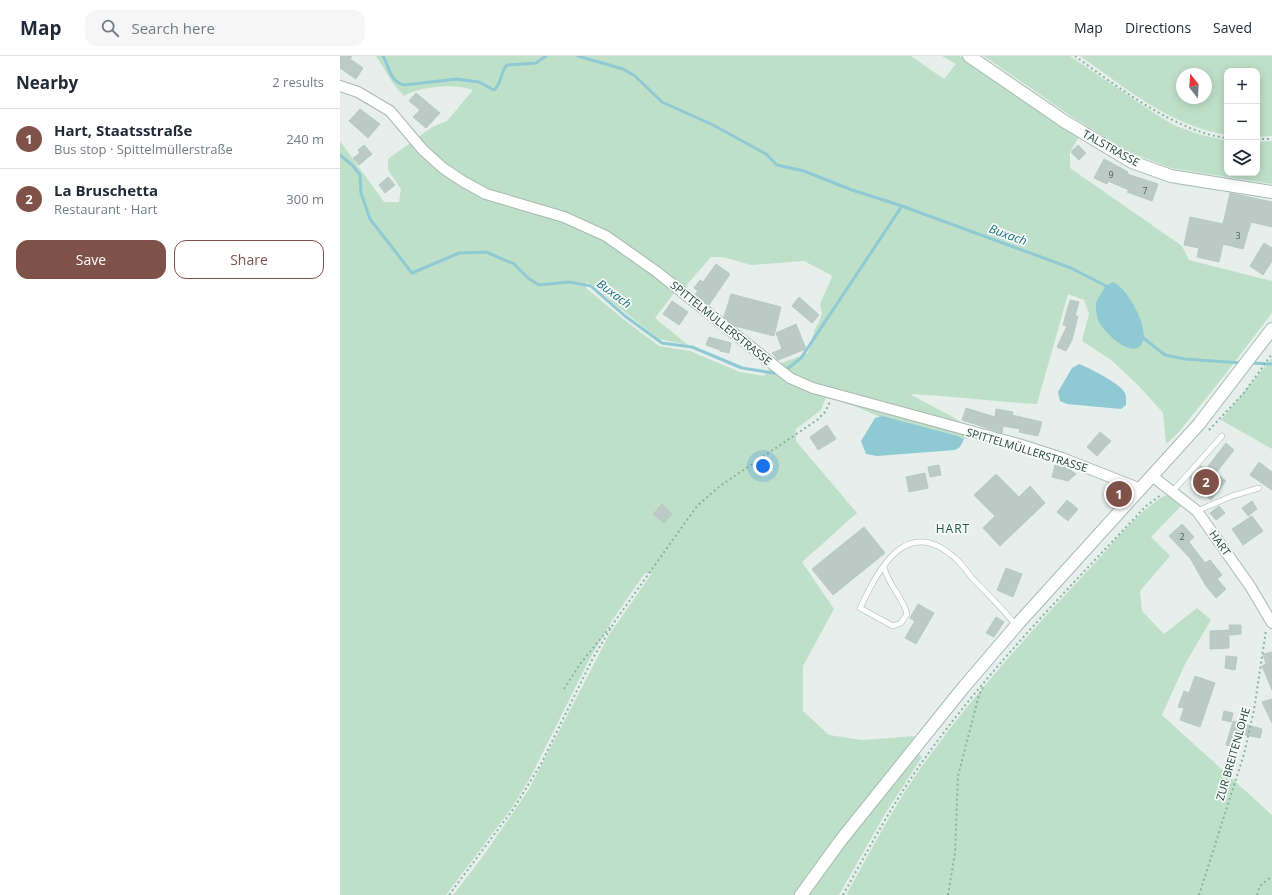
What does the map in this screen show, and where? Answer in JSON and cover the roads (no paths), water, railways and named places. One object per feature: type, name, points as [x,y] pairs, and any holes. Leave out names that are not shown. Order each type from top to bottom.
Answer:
[{"type":"main road","name":"TALSTRASSE","points":[[969,56],[1064,121],[1132,162],[1171,176],[1272,192]]},
{"type":"main road","points":[[801,895],[841,840],[907,755],[1016,626],[1194,430],[1238,376],[1272,329]]},
{"type":"street","name":"SPITTELMÜLLERSTRASSE","points":[[340,86],[358,92],[390,111],[423,150],[443,168],[464,182],[486,194],[564,217],[606,236],[657,272],[790,378],[813,388],[1022,445],[1062,458],[1141,489]]},
{"type":"street","name":"HART","points":[[1152,476],[1197,511],[1270,619]]},
{"type":"lane","points":[[1170,489],[1222,436]]},
{"type":"lane","points":[[1197,511],[1232,496],[1259,488]]},
{"type":"lane","points":[[884,567],[887,578],[905,605],[907,614],[901,623],[893,626],[860,608],[870,588],[884,567],[893,554],[904,545],[917,542],[930,543],[945,550],[956,558],[974,580],[1000,605],[1016,626]]},
{"type":"water","points":[[1113,282],[1125,292],[1131,300],[1141,320],[1144,338],[1141,345],[1136,348],[1130,348],[1117,342],[1110,336],[1098,320],[1096,313],[1096,302],[1106,286]]},
{"type":"water","points":[[1079,364],[1120,387],[1126,397],[1126,405],[1121,409],[1067,404],[1060,401],[1058,392],[1072,368]]},
{"type":"water","points":[[882,416],[958,436],[964,439],[960,447],[955,450],[877,456],[866,454],[861,441],[875,418]]},
{"type":"waterway","name":"Buxach","points":[[383,56],[390,74],[395,80],[404,85],[457,79],[479,82],[494,90],[497,87],[507,65],[536,63],[546,56]]},
{"type":"waterway","name":"Buxach","points":[[578,56],[623,69],[635,76],[662,102],[713,125],[766,154],[777,165],[804,171],[852,190],[902,206],[1071,268],[1106,286],[1107,290]]},
{"type":"waterway","name":"Buxach","points":[[340,155],[353,166],[360,175],[361,193],[370,219],[412,273],[459,253],[486,252],[514,264],[528,278],[539,285],[569,282],[591,286],[625,316],[662,343],[692,347],[742,368],[779,374]]},
{"type":"waterway","name":"Buxach","points":[[786,370],[801,358],[902,206]]},
{"type":"waterway","name":"Buxach","points":[[1141,336],[1165,355],[1185,359],[1242,363]]},
{"type":"waterway","name":"Buxach","points":[[1250,363],[1272,364]]},
{"type":"place","name":"La Bruschetta","points":[[1206,482]]},
{"type":"place","name":"Hart, Staatsstraße","points":[[1119,494]]},
{"type":"district","name":"HART","points":[[953,529]]}]
